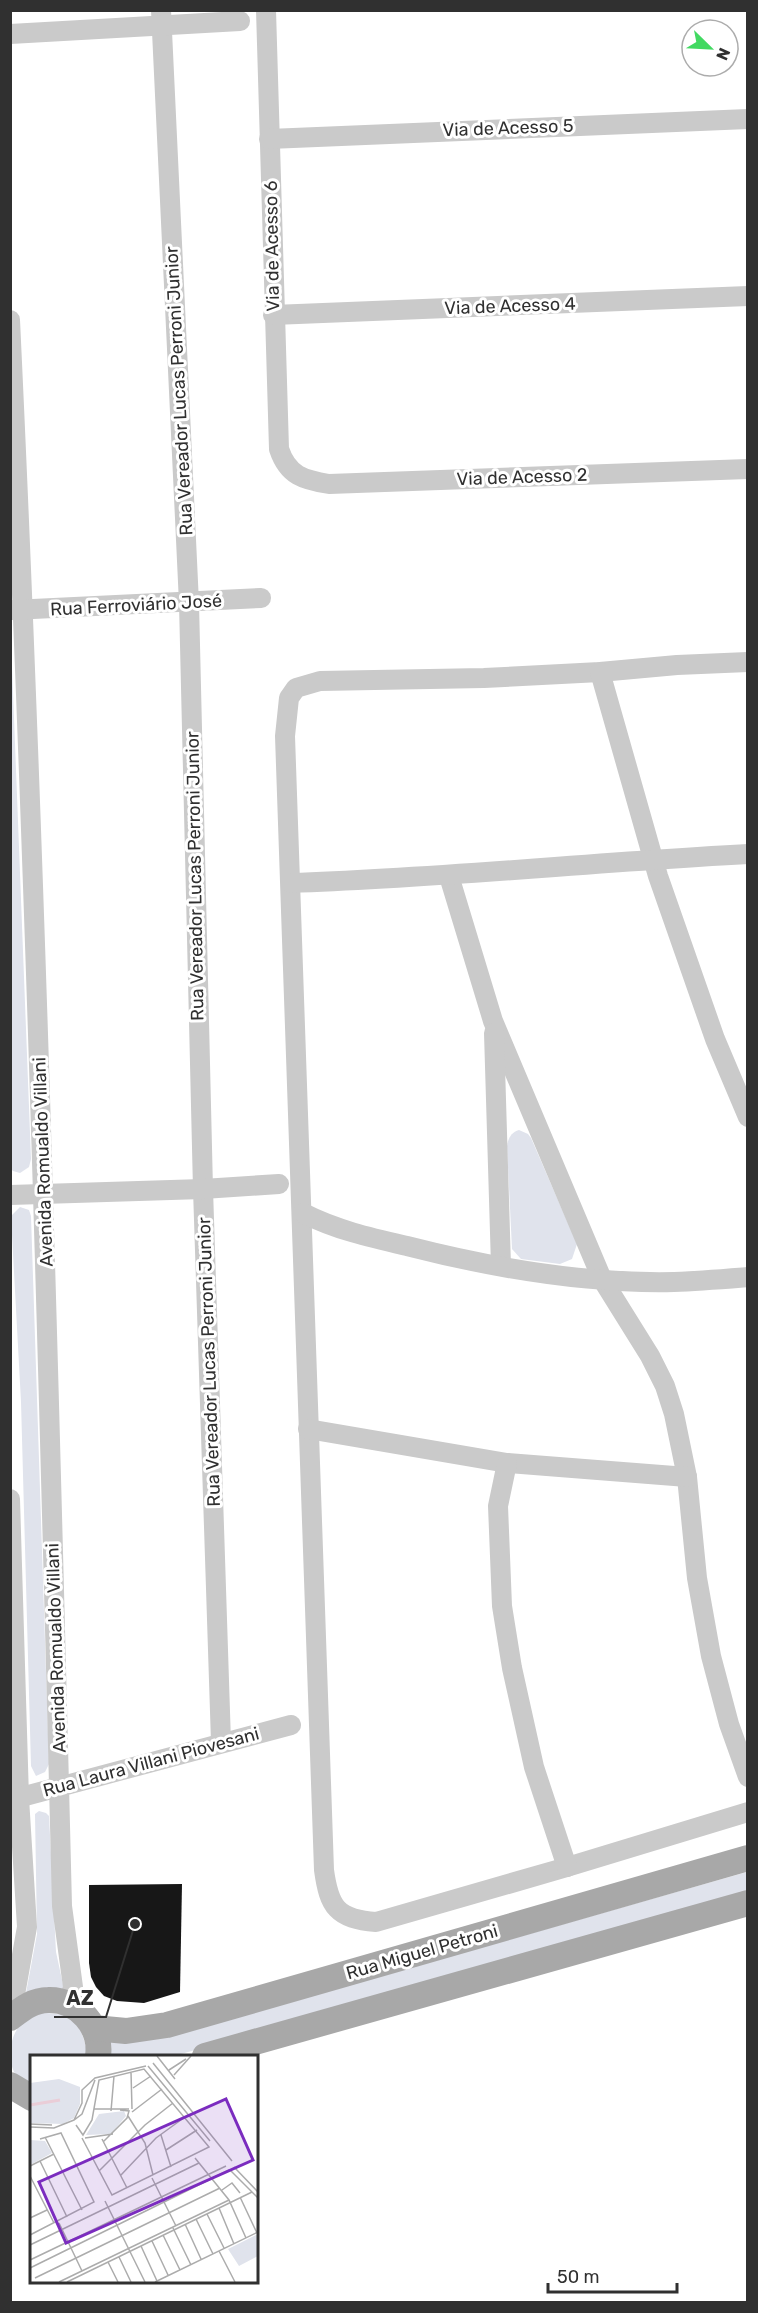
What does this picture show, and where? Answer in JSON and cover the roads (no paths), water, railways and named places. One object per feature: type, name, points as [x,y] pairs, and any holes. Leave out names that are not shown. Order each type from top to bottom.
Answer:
[{"type":"main road","name":"Rua Miguel Petroni","points":[[94,2028],[126,2031],[167,2025],[747,1858]]},
{"type":"main road","points":[[209,2055],[747,1903]]},
{"type":"main road","points":[[11,2017],[27,2005],[49,2000],[69,2004],[86,2016],[94,2028],[100,2047],[98,2055]]},
{"type":"street","name":"Via de Acesso 6","points":[[266,10],[273,315],[279,449],[288,467],[298,475]]},
{"type":"street","points":[[10,34],[161,18],[240,21]]},
{"type":"street","name":"Rua Vereador Lucas Perroni Junior","points":[[161,18],[189,603],[203,1189],[221,1742]]},
{"type":"street","name":"Via de Acesso 5","points":[[269,138],[747,119]]},
{"type":"street","name":"Via de Acesso 4","points":[[273,315],[747,296]]},
{"type":"street","name":"Avenida Romualdo Villani","points":[[10,320],[17,610],[45,1193],[62,1906],[73,1987],[69,2004]]},
{"type":"street","name":"Via de Acesso 2","points":[[298,475],[308,481],[330,484],[747,469]]},
{"type":"street","name":"Rua Ferroviário José","points":[[17,610],[261,598]]},
{"type":"street","points":[[747,662],[677,664],[600,672],[484,678],[320,681],[296,688],[289,698],[285,736],[326,1887],[333,1903],[342,1914],[357,1920],[376,1922],[747,1812]]},
{"type":"street","points":[[600,672],[653,859],[714,1039],[747,1117]]},
{"type":"street","points":[[291,883],[449,876],[653,859],[747,854]]},
{"type":"street","points":[[449,876],[493,1021],[602,1279],[635,1329],[664,1386],[683,1452],[697,1578],[711,1656],[729,1724],[747,1777]]},
{"type":"street","points":[[493,1021],[501,1266]]},
{"type":"street","points":[[10,1195],[203,1189],[279,1184]]},
{"type":"street","points":[[303,1214],[358,1234],[448,1257],[501,1266],[602,1279],[675,1282],[747,1277]]},
{"type":"street","points":[[308,1429],[507,1463],[687,1477]]},
{"type":"street","points":[[507,1463],[498,1506],[503,1616],[534,1767],[567,1867]]},
{"type":"street","points":[[10,1499],[15,1799],[27,1927],[11,2017]]},
{"type":"street","name":"Rua Laura Villani Piovesani","points":[[15,1799],[291,1725]]},
{"type":"place","name":"AZ","points":[[135,1924]]}]
